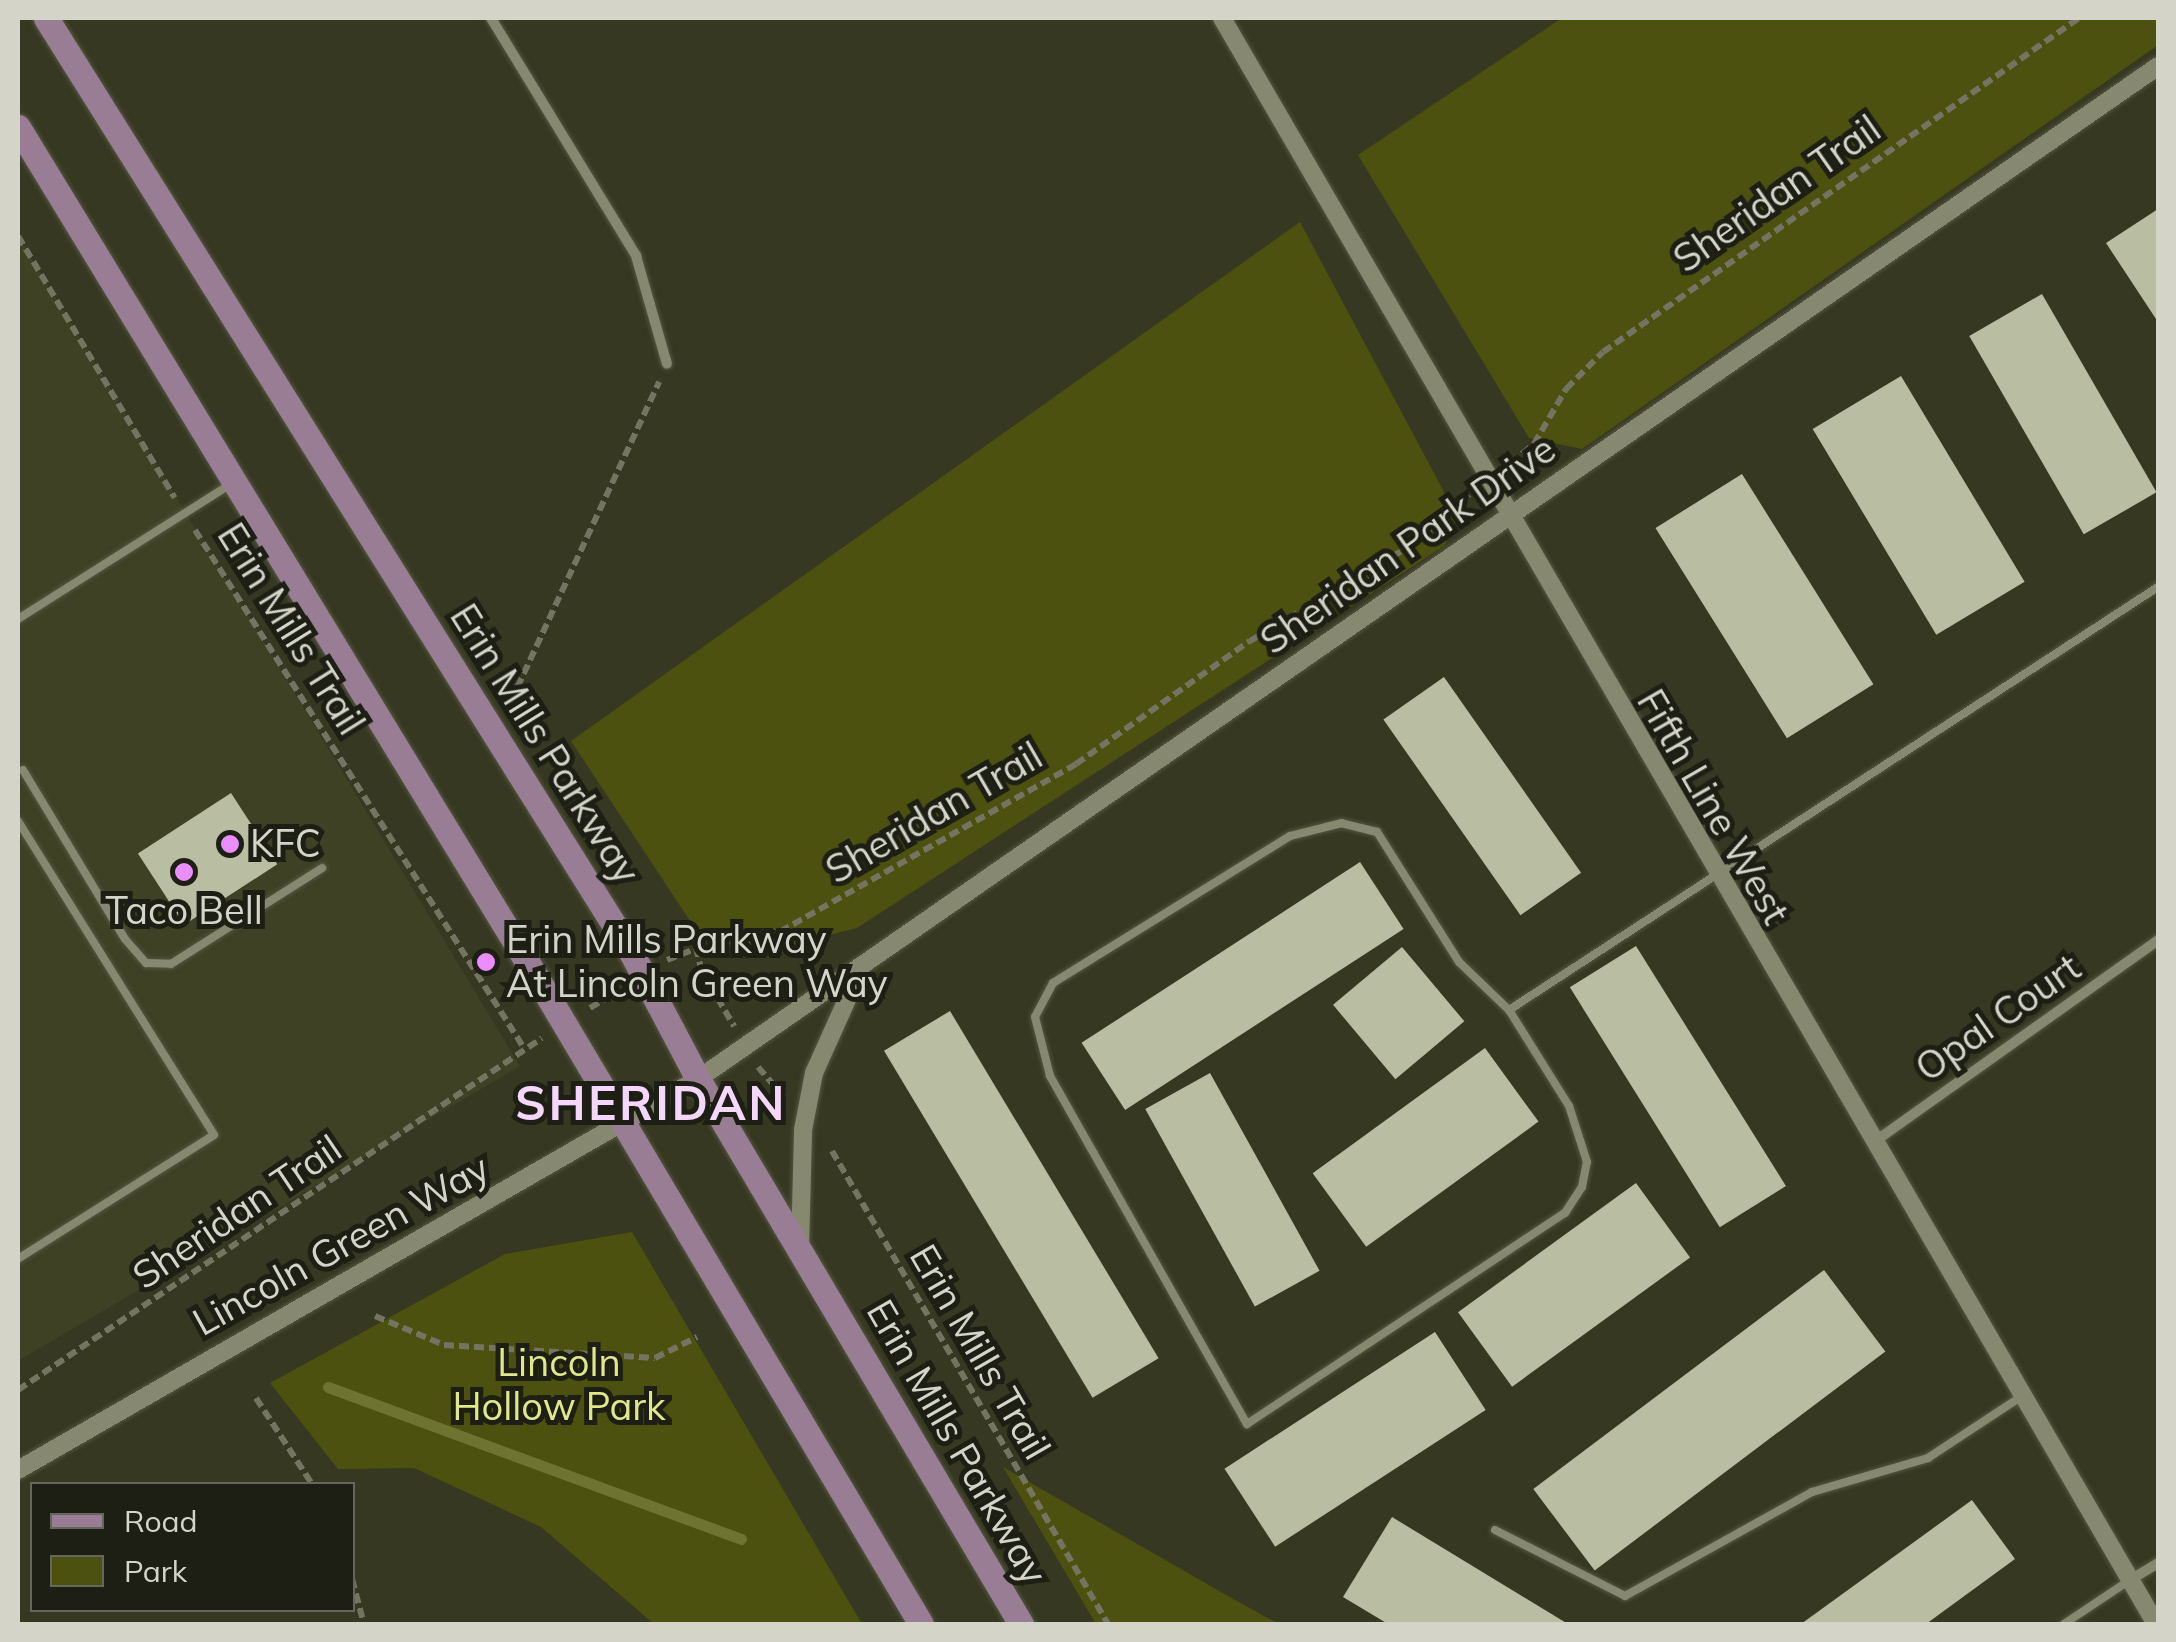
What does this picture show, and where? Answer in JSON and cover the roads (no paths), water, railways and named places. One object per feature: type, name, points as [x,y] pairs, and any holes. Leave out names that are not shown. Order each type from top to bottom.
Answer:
[{"type":"main road","name":"Erin Mills Parkway","points":[[46,18],[644,975],[698,1079],[1021,1624]]},
{"type":"main road","points":[[18,127],[564,1025],[921,1624]]},
{"type":"street","points":[[490,18],[636,256],[667,364]]},
{"type":"street","name":"Fifth Line West","points":[[1222,18],[1715,876],[2156,1624]]},
{"type":"street","name":"Sheridan Park Drive","points":[[698,1079],[860,972],[1505,514],[2158,66]]},
{"type":"street","name":"Opal Court","points":[[1872,1144],[2158,940]]},
{"type":"street","points":[[800,1248],[804,1130],[814,1073],[860,972]]},
{"type":"street","name":"Lincoln Green Way","points":[[18,1470],[698,1079]]},
{"type":"street","points":[[2130,1580],[2158,1563]]},
{"type":"lane","points":[[18,619],[182,509],[234,482]]},
{"type":"lane","points":[[1509,1010],[2158,587]]},
{"type":"lane","points":[[22,770],[125,939],[146,963],[171,964],[322,868]]},
{"type":"lane","points":[[18,821],[214,1134],[18,1259]]},
{"type":"lane","points":[[1342,823],[1377,832],[1459,962],[1509,1010],[1568,1106],[1587,1162],[1582,1186],[1565,1213],[1248,1424],[1050,1076],[1035,1017],[1053,983],[1290,836],[1342,823]]},
{"type":"lane","points":[[1495,1530],[1625,1596],[1812,1492],[1928,1458],[2022,1396]]},
{"type":"lane","points":[[2064,1624],[2130,1580]]},
{"type":"waterway","points":[[328,1387],[741,1539]]},
{"type":"place","name":"KFC","points":[[230,844]]},
{"type":"place","name":"Taco Bell","points":[[184,872]]},
{"type":"place","name":"Erin Mills Parkway At Lincoln Green Way","points":[[486,962]]},
{"type":"district","name":"SHERIDAN","points":[[651,1103]]},
{"type":"park label","name":"Lincoln Hollow Park","points":[[559,1385]]}]
